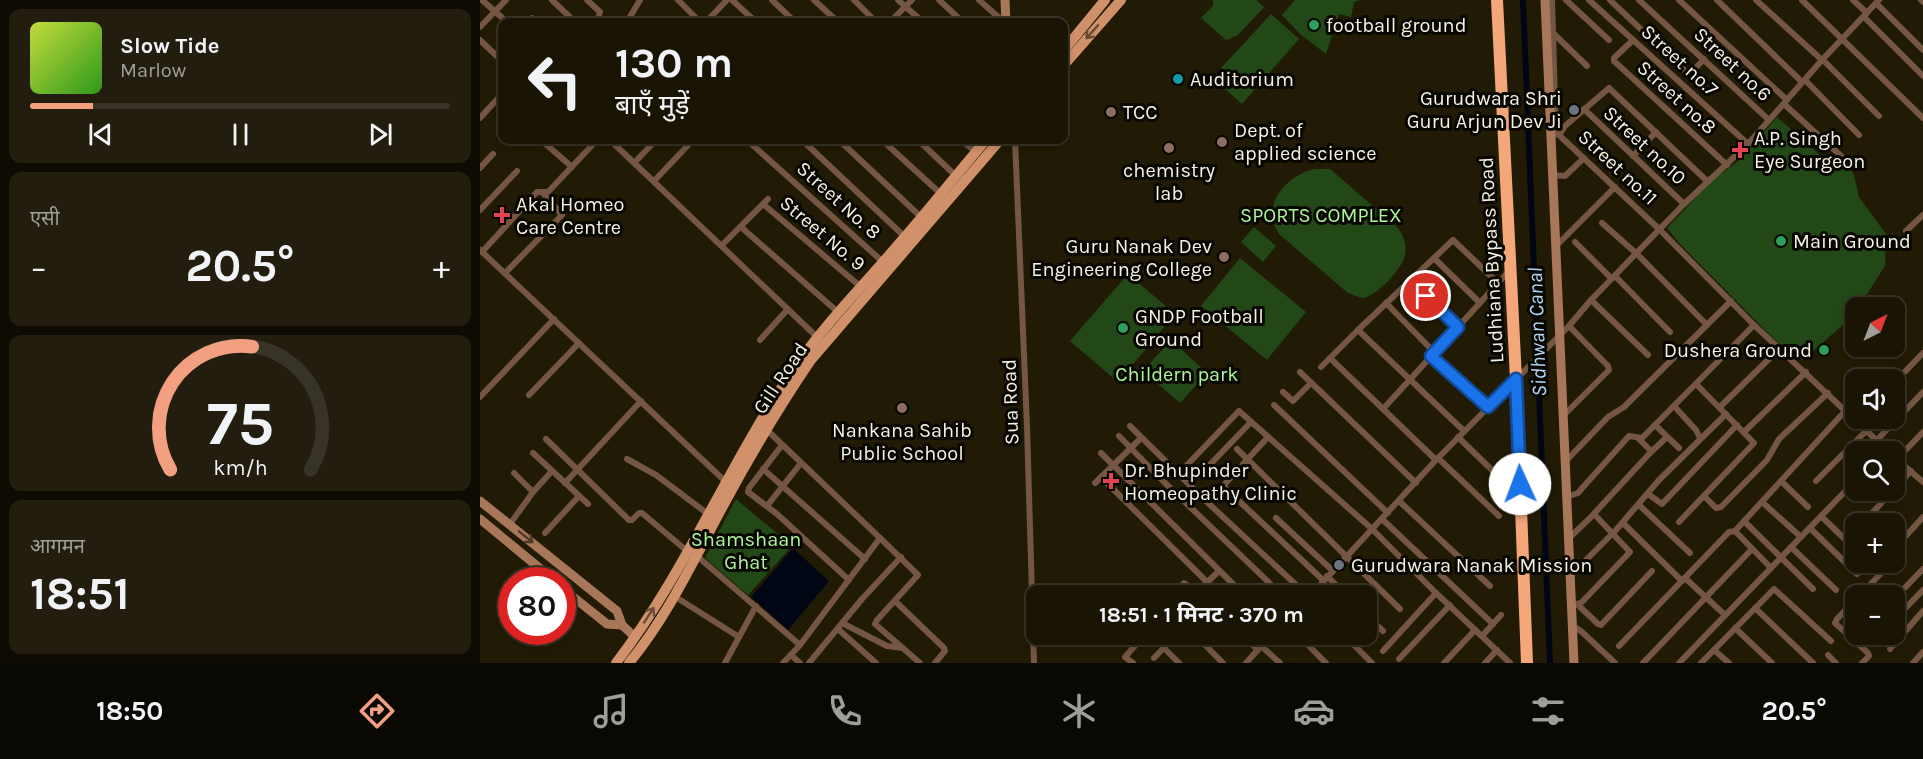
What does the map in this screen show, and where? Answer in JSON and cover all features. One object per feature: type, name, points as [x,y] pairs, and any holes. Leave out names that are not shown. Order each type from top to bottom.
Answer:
[{"type":"highway","name":"Ludhiana Bypass Road","points":[[1497,0],[1510,270],[1521,374],[1527,663]]},
{"type":"highway","name":"Ludhiana Bypass Road","points":[[1503,0],[1534,663]]},
{"type":"main road","points":[[1068,45],[1105,0]]},
{"type":"main road","points":[[1068,60],[1121,0]]},
{"type":"main road","name":"Gill Road","points":[[629,663],[674,596],[708,514],[773,402],[818,338],[942,195],[983,144]]},
{"type":"main road","name":"Gill Road","points":[[616,663],[692,553],[784,399],[817,353],[997,144]]},
{"type":"street","points":[[482,0],[502,18]]},
{"type":"street","points":[[480,27],[506,0]]},
{"type":"street","points":[[552,0],[571,18]]},
{"type":"street","points":[[587,0],[600,12],[598,18]]},
{"type":"street","points":[[629,18],[640,0]]},
{"type":"street","points":[[678,0],[696,18]]},
{"type":"street","points":[[713,18],[727,0]]},
{"type":"street","points":[[732,0],[752,18]]},
{"type":"street","points":[[772,0],[791,18]]},
{"type":"street","points":[[814,0],[834,18]]},
{"type":"street","points":[[854,0],[872,18]]},
{"type":"street","points":[[898,0],[918,18]]},
{"type":"street","points":[[894,18],[912,0]]},
{"type":"street","points":[[939,0],[959,18]]},
{"type":"street","points":[[979,0],[1000,18]]},
{"type":"street","points":[[1005,0],[1005,18]]},
{"type":"street","points":[[1010,0],[1011,18]]},
{"type":"street","points":[[1545,0],[1555,134]]},
{"type":"street","points":[[1552,0],[1555,134],[1552,175],[1557,337],[1569,577],[1574,605],[1572,624],[1576,661]]},
{"type":"street","points":[[1566,0],[1608,40]]},
{"type":"street","name":"Street no.7","points":[[1589,0],[1748,144]]},
{"type":"street","points":[[1610,0],[1686,72],[1691,73],[1704,59]]},
{"type":"street","name":"Street no.6","points":[[1639,0],[1769,120]]},
{"type":"street","points":[[1679,0],[1841,156]]},
{"type":"street","points":[[1717,0],[1859,135]]},
{"type":"street","points":[[1756,0],[1879,116]]},
{"type":"street","points":[[1802,0],[1923,118]]},
{"type":"street","points":[[1853,0],[1923,74]]},
{"type":"street","points":[[1319,585],[1458,437],[1569,326],[1591,300],[1684,204],[1748,144],[1877,2],[1923,50]]},
{"type":"street","points":[[1553,33],[1587,66]]},
{"type":"street","points":[[480,40],[498,58]]},
{"type":"street","name":"Street no.8","points":[[1633,40],[1614,60],[1727,165]]},
{"type":"street","points":[[1555,134],[1606,89],[1611,89],[1707,181]]},
{"type":"street","points":[[480,118],[498,98]]},
{"type":"street","name":"Street no.10","points":[[1584,109],[1684,204]]},
{"type":"street","points":[[1633,156],[1656,132]]},
{"type":"street","name":"Street no.11","points":[[1555,134],[1615,187],[1754,325],[1845,409]]},
{"type":"street","points":[[546,144],[572,167]]},
{"type":"street","points":[[593,144],[548,192],[537,192],[481,251],[726,482]]},
{"type":"street","points":[[615,144],[655,180],[818,338]]},
{"type":"street","points":[[635,162],[652,144]]},
{"type":"street","points":[[655,180],[689,144]]},
{"type":"street","name":"Street No. 8","points":[[751,144],[883,262]]},
{"type":"street","points":[[806,144],[905,237]]},
{"type":"street","points":[[843,144],[922,218]]},
{"type":"street","points":[[886,144],[942,195]]},
{"type":"street","points":[[922,144],[957,177]]},
{"type":"street","points":[[966,144],[976,152]]},
{"type":"street","name":"Sua Road","points":[[1015,144],[1034,663]]},
{"type":"street","points":[[480,168],[493,154]]},
{"type":"street","points":[[1552,175],[1564,176],[1584,158]]},
{"type":"street","points":[[480,210],[517,171]]},
{"type":"street","points":[[1555,247],[1615,187]]},
{"type":"street","points":[[505,273],[562,215],[542,192]]},
{"type":"street","points":[[722,245],[768,199]]},
{"type":"street","name":"Street No. 9","points":[[763,204],[861,287]]},
{"type":"street","points":[[1906,231],[1923,215]]},
{"type":"street","points":[[1602,223],[1637,254],[1707,325]]},
{"type":"street","points":[[741,227],[839,313]]},
{"type":"street","points":[[1321,367],[1451,242],[1456,241],[1498,283]]},
{"type":"street","points":[[1575,242],[1670,332]]},
{"type":"street","points":[[1434,258],[1480,303]]},
{"type":"street","points":[[1383,409],[1510,270]]},
{"type":"street","points":[[1410,281],[1458,327]]},
{"type":"street","points":[[1591,300],[1648,356]]},
{"type":"street","points":[[1564,462],[1608,417],[1624,407],[1731,301]]},
{"type":"street","points":[[1386,303],[1433,354],[1488,407]]},
{"type":"street","points":[[760,340],[788,309]]},
{"type":"street","points":[[480,397],[554,319]]},
{"type":"street","points":[[1639,439],[1754,325]]},
{"type":"street","points":[[1562,417],[1609,370],[1608,366],[1569,326]]},
{"type":"street","points":[[1358,330],[1464,431]]},
{"type":"street","points":[[529,395],[579,343]]},
{"type":"street","points":[[1720,407],[1780,348]]},
{"type":"street","points":[[1905,372],[1923,353]]},
{"type":"street","points":[[1330,358],[1499,516]]},
{"type":"street","points":[[1300,372],[1416,483]]},
{"type":"street","points":[[1744,432],[1806,372]]},
{"type":"street","points":[[1283,392],[1293,400],[1311,383]]},
{"type":"street","points":[[1679,522],[1754,443],[1696,384]]},
{"type":"street","points":[[1877,440],[1923,392]]},
{"type":"street","points":[[1704,496],[1717,509],[1721,507],[1767,460],[1779,439],[1828,393]]},
{"type":"street","points":[[565,483],[641,401]]},
{"type":"street","points":[[1274,405],[1388,513]]},
{"type":"street","points":[[1674,406],[1696,430],[1700,438]]},
{"type":"street","points":[[1187,465],[1239,411],[1372,530],[1510,663]]},
{"type":"street","points":[[1619,646],[1729,532],[1735,531],[1744,522],[1845,411]]},
{"type":"street","points":[[1569,577],[1623,523],[1659,480],[1726,414]]},
{"type":"street","points":[[1199,476],[1251,422]]},
{"type":"street","points":[[1655,425],[1679,448]]},
{"type":"street","points":[[1648,494],[1662,504],[1737,425]]},
{"type":"street","points":[[1130,426],[1297,585]]},
{"type":"street","points":[[766,430],[918,575],[875,624],[920,663]]},
{"type":"street","points":[[1816,481],[1867,430]]},
{"type":"street","name":"Street no.11","points":[[1867,430],[1877,440]]},
{"type":"street","points":[[1905,449],[1923,432]]},
{"type":"street","points":[[1119,436],[1196,514],[1271,585]]},
{"type":"street","points":[[1566,497],[1578,492],[1629,436],[1635,436],[1651,452]]},
{"type":"street","points":[[1268,437],[1223,486],[1334,585]]},
{"type":"street","points":[[1458,437],[1499,477]]},
{"type":"street","points":[[1568,539],[1667,437]]},
{"type":"street","points":[[1095,483],[1141,438]]},
{"type":"street","points":[[546,439],[629,520],[642,513],[800,645]]},
{"type":"street","points":[[782,445],[748,492],[782,518],[849,580]]},
{"type":"street","points":[[1237,449],[1400,609]]},
{"type":"street","points":[[533,453],[588,504]]},
{"type":"street","points":[[1101,453],[1234,585]]},
{"type":"street","points":[[627,459],[664,481],[708,514]]},
{"type":"street","points":[[767,506],[801,463]]},
{"type":"street","points":[[1905,466],[1922,478]]},
{"type":"street","points":[[763,469],[865,559]]},
{"type":"street","points":[[510,524],[533,492],[552,471]]},
{"type":"street","points":[[1905,478],[1911,471]]},
{"type":"street","points":[[514,473],[533,492]]},
{"type":"street","points":[[1101,477],[1207,582]]},
{"type":"street","points":[[1781,481],[1808,507]]},
{"type":"street","points":[[1679,663],[1845,491]]},
{"type":"street","points":[[545,533],[579,496]]},
{"type":"street","points":[[480,501],[616,610],[622,625],[635,637]]},
{"type":"street","points":[[1399,501],[1490,586]]},
{"type":"street","points":[[1873,513],[1884,501]]},
{"type":"street","points":[[1196,514],[1208,502]]},
{"type":"street","points":[[1762,502],[1801,537]]},
{"type":"street","points":[[1639,505],[1690,553]]},
{"type":"street","points":[[1574,605],[1630,552],[1594,514]]},
{"type":"street","points":[[1821,516],[1845,539]]},
{"type":"street","points":[[1905,538],[1923,517]]},
{"type":"street","points":[[1276,518],[1333,571]]},
{"type":"street","points":[[480,519],[538,567]]},
{"type":"street","points":[[1382,519],[1493,624]]},
{"type":"street","points":[[1744,522],[1813,589]]},
{"type":"street","points":[[1623,523],[1725,615]]},
{"type":"street","points":[[1809,528],[1857,574]]},
{"type":"street","points":[[1735,531],[1771,568]]},
{"type":"street","points":[[783,663],[800,645],[880,538]]},
{"type":"street","points":[[1791,547],[1836,590]]},
{"type":"street","points":[[1643,663],[1752,549]]},
{"type":"street","points":[[809,663],[901,557]]},
{"type":"street","points":[[1905,588],[1923,569]]},
{"type":"street","points":[[1205,585],[1219,571]]},
{"type":"street","points":[[1574,605],[1600,625],[1652,571]]},
{"type":"street","points":[[1870,585],[1881,573]]},
{"type":"street","points":[[1701,663],[1770,592],[1776,590],[1832,641]]},
{"type":"street","points":[[1905,609],[1923,590]]},
{"type":"street","points":[[1383,651],[1436,593]]},
{"type":"street","points":[[674,596],[739,637]]},
{"type":"street","points":[[576,599],[607,624],[622,625]]},
{"type":"street","points":[[895,601],[944,648],[945,651],[935,663]]},
{"type":"street","points":[[1399,659],[1449,605]]},
{"type":"street","points":[[725,663],[756,606]]},
{"type":"street","points":[[1755,608],[1813,663]]},
{"type":"street","points":[[1845,611],[1835,623],[1845,632]]},
{"type":"street","points":[[1890,649],[1923,611]]},
{"type":"street","points":[[1482,636],[1501,615]]},
{"type":"street","points":[[1572,624],[1615,663]]},
{"type":"street","points":[[1377,625],[1383,631]]},
{"type":"street","points":[[840,626],[887,646],[903,648]]},
{"type":"street","points":[[840,626],[876,663]]},
{"type":"street","points":[[1735,628],[1772,663]]},
{"type":"street","points":[[1444,663],[1475,630]]},
{"type":"street","points":[[1133,663],[1125,657],[1136,645]]},
{"type":"street","points":[[1154,658],[1167,645]]},
{"type":"street","points":[[1205,645],[1223,663]]},
{"type":"street","points":[[1255,645],[1280,663]]},
{"type":"street","points":[[1246,663],[1262,645]]},
{"type":"street","points":[[1308,645],[1326,663]]},
{"type":"street","points":[[1354,645],[1372,663]]},
{"type":"street","points":[[1859,645],[1869,656],[1862,663]]},
{"type":"street","points":[[1164,648],[1179,663]]},
{"type":"street","points":[[1485,663],[1497,650]]},
{"type":"street","points":[[1714,650],[1729,663]]},
{"type":"street","points":[[1913,663],[1923,652]]},
{"type":"street","points":[[791,655],[800,663]]},
{"type":"street","points":[[1828,655],[1836,663]]},
{"type":"green space","points":[[1213,0],[1256,0],[1264,7],[1238,35],[1226,40],[1201,18],[1213,6]]},
{"type":"green space","name":"football ground","points":[[1295,0],[1361,0],[1354,2],[1351,17],[1339,14],[1326,54],[1300,34],[1282,15]]},
{"type":"green space","points":[[1271,14],[1299,39],[1242,104],[1223,87],[1218,77],[1222,67]]},
{"type":"green space","name":"Main Ground","points":[[1777,117],[1836,169],[1844,160],[1854,175],[1859,197],[1886,234],[1885,266],[1865,297],[1845,297],[1845,323],[1803,360],[1792,355],[1774,339],[1667,228],[1711,181],[1742,158]]},
{"type":"green space","name":"SPORTS COMPLEX","points":[[1314,169],[1330,169],[1398,228],[1403,238],[1406,247],[1403,261],[1381,288],[1367,297],[1362,298],[1348,293],[1279,234],[1274,223],[1274,203],[1279,193],[1294,178]]},
{"type":"green space","points":[[1254,227],[1276,246],[1263,262],[1241,242]]},
{"type":"green space","points":[[1240,258],[1306,312],[1267,360],[1201,306]]},
{"type":"green space","name":"GNDP Football Ground","points":[[1128,274],[1175,314],[1118,382],[1070,341]]},
{"type":"green space","name":"Childern park","points":[[1171,340],[1207,373],[1180,403],[1143,371]]},
{"type":"green space","name":"Shamshaan Ghat","points":[[736,499],[792,546],[748,595],[705,558]]},
{"type":"shaded area","points":[[793,548],[829,581],[788,630],[751,597]]},
{"type":"waterway","name":"Sidhwan Canal","points":[[1523,0],[1550,663]]},
{"type":"place","name":"football ground","points":[[1314,25]]},
{"type":"place","name":"Auditorium","points":[[1178,79]]},
{"type":"place","name":"Gurudwara Shri Guru Arjun Dev Ji","points":[[1574,110]]},
{"type":"place","name":"TCC","points":[[1111,112]]},
{"type":"place","name":"Dept. of applied science","points":[[1222,142]]},
{"type":"place","name":"chemistry lab","points":[[1169,148]]},
{"type":"place","name":"A.P. Singh Eye Surgeon","points":[[1740,150]]},
{"type":"place","name":"Akal Homeo Care Centre","points":[[502,215]]},
{"type":"place","name":"Main Ground","points":[[1781,241]]},
{"type":"place","name":"Guru Nanak Dev Engineering College","points":[[1224,257]]},
{"type":"place","name":"GNDP Football Ground","points":[[1123,328]]},
{"type":"place","name":"Dushera Ground","points":[[1824,350]]},
{"type":"place","name":"Nankana Sahib Public School","points":[[902,408]]},
{"type":"place","name":"Dr. Bhupinder Homeopathy Clinic","points":[[1111,481]]},
{"type":"place","name":"Gurudwara Nanak Mission","points":[[1339,565]]},
{"type":"route","points":[[1426,296],[1458,327],[1431,356],[1488,407],[1516,379],[1520,484]]}]
